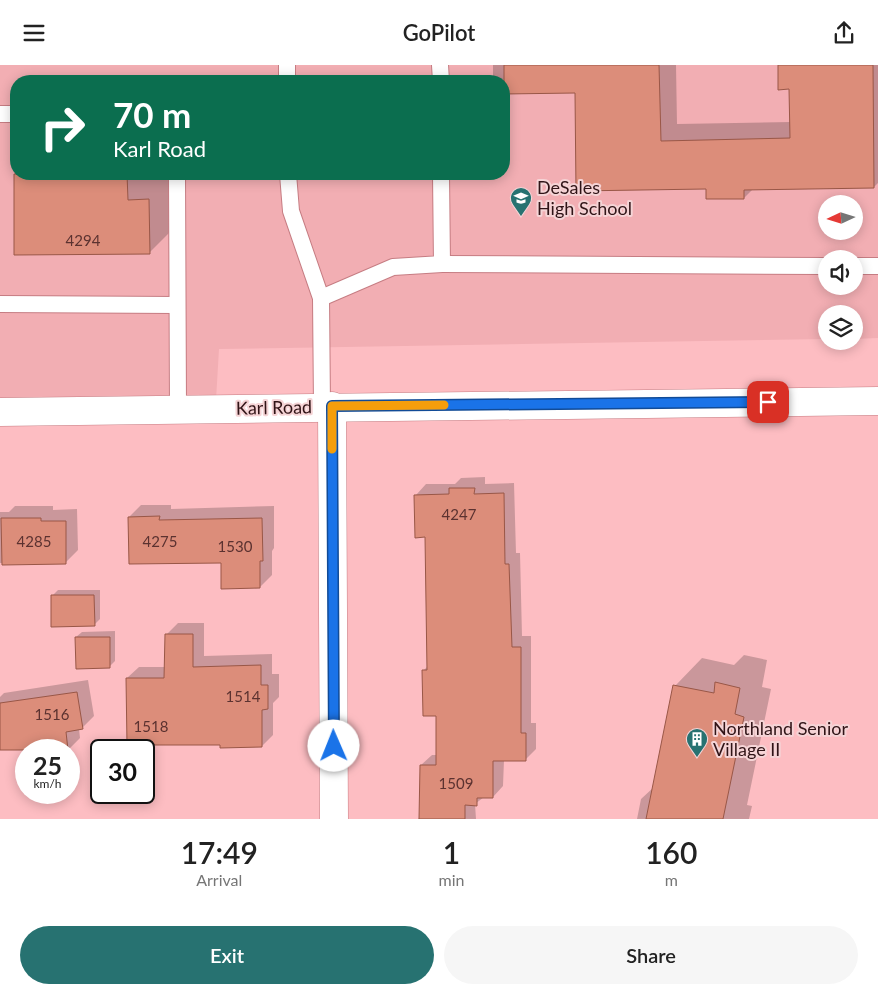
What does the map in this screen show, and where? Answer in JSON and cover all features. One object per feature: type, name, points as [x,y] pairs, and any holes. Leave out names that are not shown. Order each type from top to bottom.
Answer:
[{"type":"main road","name":"Karl Road","points":[[0,411],[878,401]]},
{"type":"main road","points":[[327,407],[334,819]]},
{"type":"lane","points":[[176,180],[178,409]]},
{"type":"lane","points":[[288,180],[291,211],[321,298],[327,407]]},
{"type":"lane","points":[[441,180],[442,264]]},
{"type":"lane","points":[[321,298],[393,267],[442,264],[818,266]]},
{"type":"lane","points":[[863,266],[878,266]]},
{"type":"lane","points":[[0,305],[177,305]]},
{"type":"shaded area","name":"DeSales High School","points":[[0,65],[878,65],[878,338],[863,339],[863,305],[818,305],[818,339],[219,349],[216,400],[0,403]]},
{"type":"building","points":[[504,65],[659,65],[661,141],[790,138],[789,89],[778,90],[778,65],[873,65],[874,188],[744,190],[744,199],[706,199],[706,189],[576,191],[575,93],[510,94],[510,75],[504,75]]},
{"type":"building","points":[[14,180],[127,180],[128,200],[149,199],[150,254],[14,255]]},
{"type":"building","points":[[449,488],[475,488],[474,494],[504,493],[505,564],[509,564],[512,647],[521,647],[521,733],[526,733],[526,761],[493,761],[493,798],[477,798],[477,806],[465,805],[465,819],[419,819],[420,765],[436,765],[436,716],[423,716],[422,670],[427,670],[425,537],[415,538],[414,495],[449,494]]},
{"type":"building","points":[[160,516],[159,520],[262,518],[263,561],[260,561],[260,588],[221,589],[221,563],[129,564],[128,517]]},
{"type":"building","points":[[1,518],[41,518],[41,521],[66,521],[66,564],[2,565]]},
{"type":"building","points":[[51,595],[94,595],[95,626],[51,627]]},
{"type":"building","points":[[165,634],[193,634],[193,667],[261,665],[261,685],[268,685],[268,709],[262,710],[262,747],[220,748],[220,745],[155,745],[155,739],[127,739],[126,678],[164,678]]},
{"type":"building","points":[[75,637],[110,637],[110,668],[76,669]]},
{"type":"building","name":"Northland Senior Village II","points":[[715,682],[740,688],[735,714],[744,717],[723,819],[646,819],[673,685],[714,693]]},
{"type":"building","points":[[77,692],[83,729],[66,732],[67,739],[15,739],[15,750],[0,750],[0,703]]},
{"type":"slow traffic","points":[[332,449],[332,406],[444,405]]},
{"type":"place","name":"DeSales High School","points":[[521,217]]},
{"type":"place","name":"Northland Senior Village II","points":[[697,758]]},
{"type":"route","points":[[334,746],[332,406],[768,402]]}]
